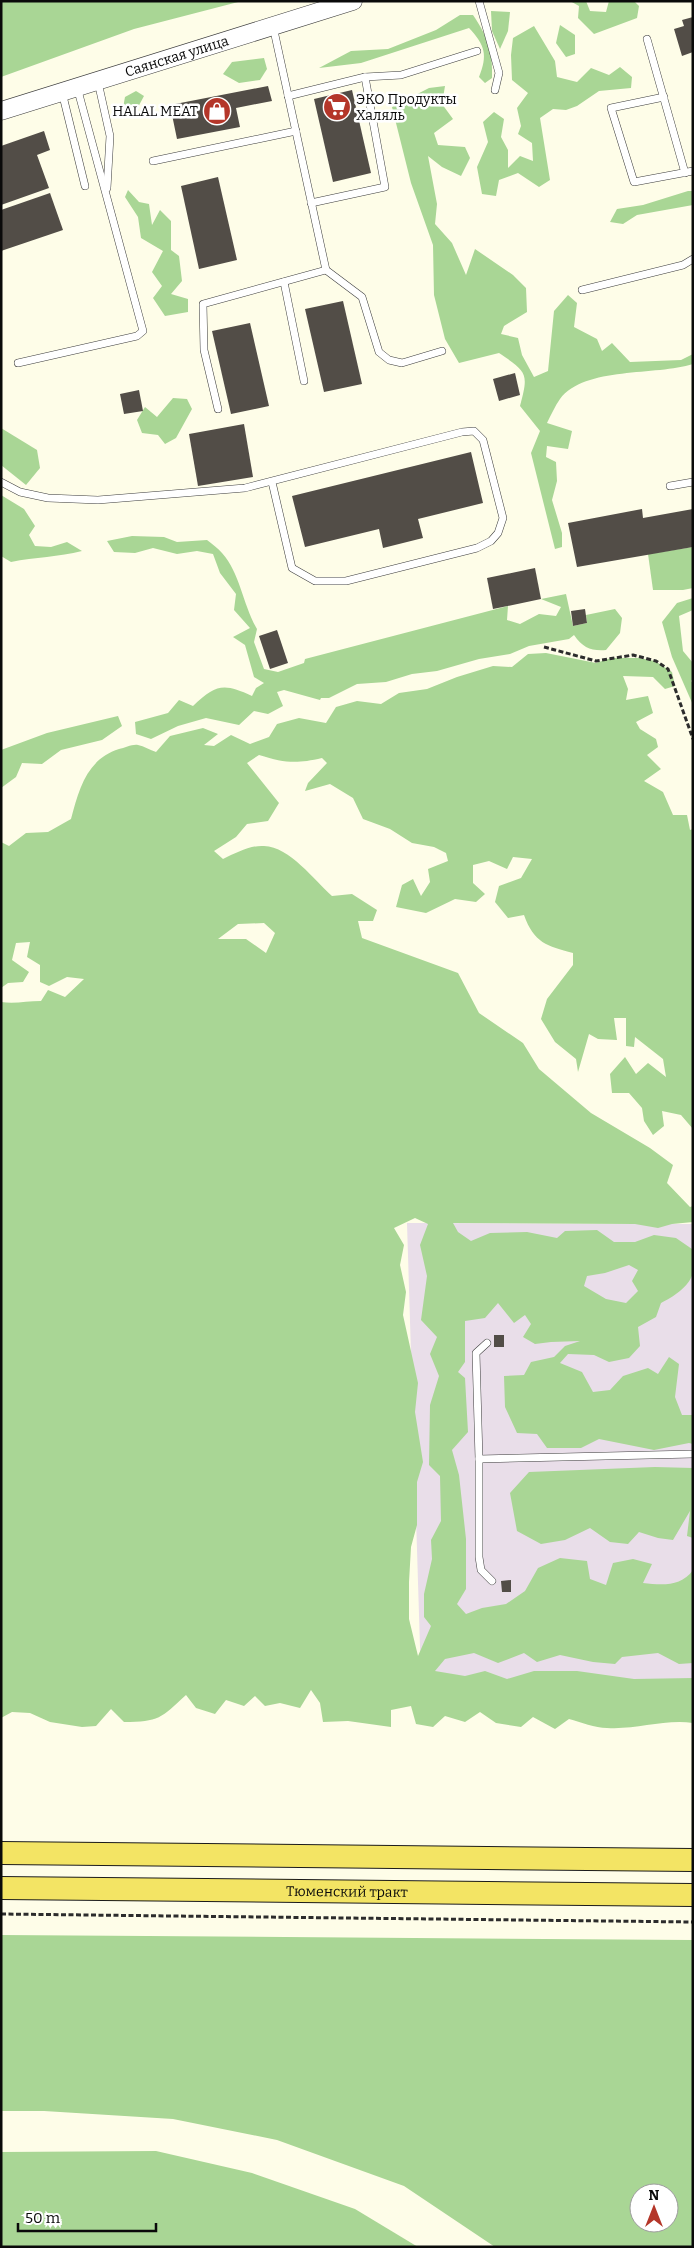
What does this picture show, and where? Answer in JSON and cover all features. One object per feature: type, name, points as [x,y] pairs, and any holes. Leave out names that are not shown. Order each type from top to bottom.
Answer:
[{"type":"main road","points":[[1,1853],[693,1860]]},
{"type":"main road","name":"Тюменский тракт","points":[[1,1888],[693,1895]]},
{"type":"street","name":"Саянская улица","points":[[1,111],[353,1]]},
{"type":"lane","points":[[479,1],[498,73],[495,90]]},
{"type":"lane","points":[[272,26],[326,270],[362,297],[378,352],[389,360],[402,363],[442,351]]},
{"type":"lane","points":[[647,39],[689,172],[634,182],[611,108],[664,97]]},
{"type":"lane","points":[[288,96],[365,77],[401,76],[477,51]]},
{"type":"lane","points":[[311,203],[385,187],[365,77]]},
{"type":"lane","points":[[98,80],[110,136],[106,195]]},
{"type":"lane","points":[[70,89],[85,186]]},
{"type":"lane","points":[[18,363],[137,336],[143,331],[106,195],[70,89]]},
{"type":"lane","points":[[153,161],[296,131]]},
{"type":"lane","points":[[582,290],[683,265],[693,259]]},
{"type":"lane","points":[[218,409],[204,350],[203,304],[326,270]]},
{"type":"lane","points":[[284,282],[304,381]]},
{"type":"lane","points":[[1,482],[20,492],[48,498],[98,500],[245,488],[462,432],[474,432],[483,440],[503,518],[498,533],[491,541],[477,548],[346,581],[315,581],[292,568],[272,482]]},
{"type":"lane","points":[[670,486],[693,482]]},
{"type":"lane","points":[[487,1343],[476,1353],[479,1557],[481,1570],[492,1581]]},
{"type":"lane","points":[[479,1459],[693,1454]]},
{"type":"path","points":[[544,647],[596,660],[633,655],[656,662],[668,669],[693,740]]},
{"type":"path","points":[[1,1914],[693,1922]]},
{"type":"shaded area","points":[[407,1223],[693,1224],[693,1679],[421,1680]]},
{"type":"green space","points":[[1,1],[242,1],[134,29],[1,77]]},
{"type":"green space","points":[[570,1],[586,1],[590,11],[606,12],[609,1],[634,1],[639,6],[637,18],[594,34],[578,18],[579,6]]},
{"type":"green space","points":[[491,11],[510,12],[508,31],[500,49],[492,31]]},
{"type":"green space","points":[[460,15],[473,15],[486,38],[492,60],[492,78],[485,83],[479,77],[484,56],[482,45],[469,28],[361,63],[319,68],[351,51],[388,49],[436,30]]},
{"type":"green space","points":[[560,25],[575,35],[575,54],[566,57],[556,43]]},
{"type":"green space","points":[[534,26],[555,61],[557,77],[577,82],[591,68],[609,75],[620,67],[632,77],[631,88],[599,91],[577,106],[566,110],[553,109],[540,118],[550,180],[539,187],[518,173],[499,180],[496,196],[482,194],[477,167],[488,142],[483,122],[494,112],[504,119],[501,137],[508,150],[508,168],[520,156],[533,161],[532,143],[518,134],[521,126],[517,108],[528,93],[512,80],[511,55],[513,38]]},
{"type":"green space","points":[[264,58],[267,69],[260,80],[239,83],[223,74],[232,62]]},
{"type":"green space","points":[[445,86],[442,104],[453,119],[434,133],[438,145],[465,147],[470,158],[461,176],[442,167],[428,156],[437,204],[435,224],[452,243],[466,275],[475,249],[513,275],[526,288],[527,312],[504,326],[501,334],[518,338],[522,355],[534,377],[548,371],[554,311],[568,295],[577,303],[574,327],[597,339],[602,351],[612,343],[630,362],[681,360],[693,354],[693,364],[678,368],[622,374],[586,381],[571,389],[560,399],[547,423],[572,431],[568,449],[547,446],[546,457],[556,462],[557,481],[552,500],[562,533],[562,547],[555,549],[531,453],[540,431],[520,406],[525,380],[523,374],[520,369],[499,353],[459,363],[445,339],[434,295],[433,245],[411,183],[392,107],[429,88]]},
{"type":"green space","points":[[136,91],[144,96],[137,109],[123,108],[125,97]]},
{"type":"green space","points":[[128,190],[139,202],[149,204],[152,225],[160,210],[171,221],[171,250],[179,256],[182,281],[171,294],[188,299],[188,312],[165,316],[153,298],[162,286],[152,272],[163,251],[141,238],[138,217],[125,197]]},
{"type":"green space","points":[[693,191],[693,205],[637,215],[623,224],[610,222],[617,209],[643,205]]},
{"type":"green space","points":[[173,398],[187,399],[192,409],[176,438],[165,444],[158,435],[142,433],[137,420],[145,407],[157,417]]},
{"type":"green space","points":[[1,428],[37,450],[40,468],[26,485],[1,465]]},
{"type":"green space","points":[[1,495],[24,509],[35,526],[29,535],[35,546],[51,547],[67,542],[82,551],[11,562],[1,556]]},
{"type":"green space","points":[[132,536],[164,537],[177,542],[207,540],[219,549],[233,570],[257,629],[254,642],[264,669],[278,672],[304,663],[305,659],[508,606],[507,620],[520,624],[539,614],[556,616],[561,607],[541,599],[566,594],[573,626],[587,623],[586,615],[615,609],[622,618],[620,633],[606,650],[588,648],[574,635],[569,639],[529,646],[510,654],[479,659],[437,671],[412,674],[386,682],[357,684],[329,698],[321,698],[320,700],[284,690],[277,692],[283,706],[268,714],[254,711],[239,725],[206,718],[178,726],[151,739],[136,734],[135,722],[168,713],[179,700],[193,706],[208,693],[221,688],[234,689],[252,696],[256,688],[264,683],[254,677],[245,645],[233,637],[250,628],[234,610],[236,594],[220,573],[213,554],[197,551],[177,554],[153,548],[135,553],[114,552],[107,541]]},
{"type":"green space","points":[[693,547],[693,588],[653,590],[648,554]]},
{"type":"green space","points":[[693,598],[693,610],[679,616],[683,651],[693,663],[693,679],[691,681],[693,683],[693,705],[672,657],[662,622],[677,603]]},
{"type":"green space","points":[[546,653],[596,663],[611,658],[639,658],[655,661],[672,672],[675,686],[665,689],[653,677],[623,676],[628,689],[626,700],[648,696],[653,713],[636,722],[640,729],[656,739],[658,747],[647,755],[661,769],[644,781],[663,792],[673,815],[687,815],[690,830],[693,829],[693,1129],[681,1115],[662,1111],[664,1126],[653,1135],[644,1121],[642,1108],[629,1093],[612,1093],[610,1074],[625,1057],[636,1074],[648,1063],[666,1077],[663,1059],[635,1037],[634,1047],[626,1046],[626,1018],[614,1018],[617,1040],[598,1039],[589,1034],[578,1072],[576,1059],[555,1042],[541,1019],[547,999],[573,965],[573,953],[542,942],[532,932],[524,915],[508,918],[495,902],[499,886],[521,878],[532,859],[513,857],[507,869],[489,861],[473,865],[473,883],[485,894],[476,902],[455,899],[426,913],[396,907],[402,885],[413,879],[421,896],[430,882],[428,869],[448,861],[446,853],[434,847],[412,843],[390,829],[363,819],[353,798],[330,784],[305,791],[308,783],[327,763],[322,758],[290,762],[259,755],[247,763],[279,803],[268,821],[247,824],[236,837],[214,851],[223,859],[254,847],[274,848],[301,865],[332,896],[352,894],[377,910],[373,921],[358,921],[362,938],[458,973],[479,1013],[523,1043],[539,1069],[591,1113],[650,1148],[673,1165],[667,1183],[690,1207],[693,1206],[693,1222],[672,1224],[658,1228],[635,1224],[453,1223],[458,1232],[471,1241],[490,1233],[527,1232],[557,1238],[565,1231],[597,1230],[614,1242],[635,1242],[654,1235],[676,1238],[692,1249],[693,1267],[693,1273],[688,1283],[675,1295],[661,1303],[656,1317],[638,1327],[640,1346],[629,1358],[609,1362],[594,1355],[568,1354],[560,1363],[582,1372],[593,1392],[610,1390],[623,1376],[648,1368],[658,1374],[669,1357],[679,1364],[675,1397],[682,1415],[693,1415],[693,1444],[689,1443],[654,1450],[599,1439],[581,1448],[547,1448],[537,1434],[517,1433],[505,1407],[504,1376],[524,1375],[531,1362],[554,1357],[565,1346],[580,1341],[535,1344],[523,1337],[531,1324],[525,1315],[514,1323],[498,1303],[485,1318],[465,1321],[465,1362],[458,1372],[465,1378],[468,1432],[452,1450],[459,1475],[466,1539],[466,1589],[457,1604],[466,1614],[482,1608],[506,1604],[525,1591],[538,1568],[560,1558],[587,1561],[590,1579],[606,1585],[613,1563],[633,1559],[652,1564],[643,1583],[671,1584],[688,1576],[693,1570],[693,1663],[679,1664],[658,1653],[622,1657],[615,1664],[593,1662],[560,1655],[537,1662],[524,1653],[498,1663],[474,1653],[445,1659],[435,1671],[465,1676],[485,1671],[507,1679],[534,1671],[577,1671],[634,1679],[693,1678],[693,1723],[671,1722],[629,1728],[602,1728],[569,1719],[555,1729],[533,1717],[521,1727],[496,1723],[480,1712],[465,1722],[445,1716],[433,1727],[416,1724],[411,1706],[391,1710],[391,1727],[348,1721],[323,1722],[320,1703],[311,1690],[300,1708],[280,1703],[265,1706],[255,1696],[244,1706],[226,1700],[215,1714],[196,1708],[186,1695],[165,1714],[145,1721],[124,1722],[111,1709],[96,1726],[82,1727],[50,1722],[30,1713],[12,1712],[1,1718],[1,1002],[41,1001],[48,990],[65,997],[84,979],[67,977],[49,986],[40,982],[40,965],[27,957],[30,942],[16,943],[12,960],[29,972],[23,982],[8,983],[1,988],[1,842],[9,846],[26,833],[48,832],[71,819],[77,797],[86,776],[99,760],[119,749],[138,745],[156,752],[170,736],[203,728],[218,734],[204,745],[214,746],[231,735],[250,744],[269,737],[277,724],[299,718],[326,723],[336,707],[357,701],[381,704],[399,693],[427,689],[493,666],[512,667],[528,654]],"holes":[[[264,923],[275,933],[266,953],[246,939],[218,939],[238,924]],[[415,1218],[428,1224],[420,1245],[427,1276],[421,1320],[437,1337],[430,1354],[439,1376],[430,1405],[429,1465],[440,1476],[441,1521],[431,1540],[432,1559],[424,1594],[424,1617],[431,1626],[418,1656],[409,1619],[409,1582],[411,1547],[417,1525],[417,1482],[423,1462],[415,1412],[418,1383],[403,1315],[406,1292],[400,1265],[404,1245],[394,1228]],[[629,1265],[638,1270],[632,1281],[638,1291],[626,1303],[606,1299],[584,1286],[587,1276],[605,1273]]]},
{"type":"green space","points":[[118,716],[122,726],[102,740],[61,750],[42,764],[22,763],[16,777],[1,788],[1,750],[47,733]]},
{"type":"green space","points":[[655,1467],[693,1468],[693,1538],[687,1536],[690,1511],[673,1540],[639,1532],[628,1544],[610,1542],[590,1528],[565,1540],[541,1544],[517,1531],[510,1493],[529,1472]]},
{"type":"green space","points":[[1,1935],[693,1940],[693,2247],[495,2247],[404,2186],[277,2140],[173,2119],[44,2111],[1,2111]]},
{"type":"green space","points":[[156,2151],[252,2173],[355,2209],[418,2247],[1,2247],[1,2152]]},
{"type":"building","points":[[693,17],[693,52],[682,56],[674,29],[684,26],[682,20]]},
{"type":"building","points":[[268,86],[272,101],[236,108],[240,127],[177,139],[170,105]]},
{"type":"building","points":[[352,90],[371,173],[333,182],[314,99]]},
{"type":"building","points":[[44,131],[50,150],[37,155],[49,188],[1,205],[1,146]]},
{"type":"building","points":[[218,177],[237,260],[199,269],[181,186]]},
{"type":"building","points":[[50,193],[63,230],[1,251],[1,210]]},
{"type":"building","points":[[343,301],[362,384],[324,392],[305,309]]},
{"type":"building","points":[[250,323],[269,406],[231,414],[212,331]]},
{"type":"building","points":[[515,373],[520,395],[499,401],[493,379]]},
{"type":"building","points":[[139,390],[143,411],[124,414],[120,394]]},
{"type":"building","points":[[244,424],[253,477],[198,486],[189,434]]},
{"type":"building","points":[[471,452],[483,503],[418,519],[423,538],[383,548],[379,529],[305,547],[292,496]]},
{"type":"building","points":[[642,509],[643,518],[693,509],[693,547],[577,567],[568,523]]},
{"type":"building","points":[[535,568],[541,599],[493,609],[487,578]]},
{"type":"building","points":[[585,609],[587,623],[573,626],[571,611]]},
{"type":"building","points":[[277,630],[288,663],[270,669],[259,636]]},
{"type":"building","points":[[494,1335],[504,1335],[504,1347],[494,1347]]},
{"type":"building","points":[[511,1580],[511,1592],[502,1592],[501,1581]]},
{"type":"place","name":"ЭКО Продукты Халяль","points":[[337,107]]},
{"type":"place","name":"HALAL MEAT","points":[[217,111]]}]
